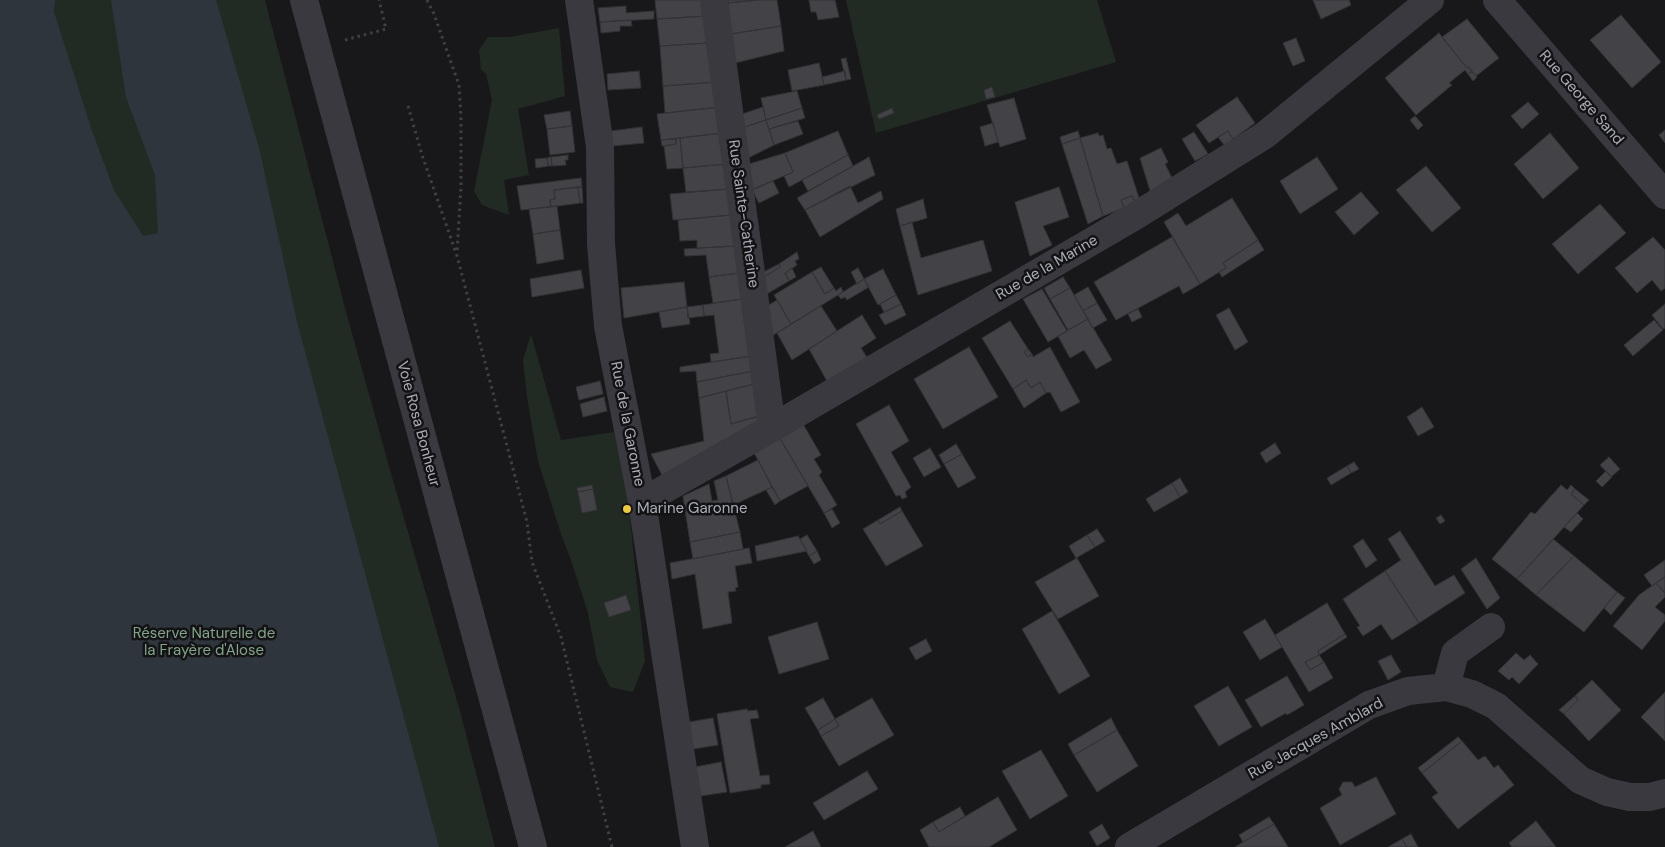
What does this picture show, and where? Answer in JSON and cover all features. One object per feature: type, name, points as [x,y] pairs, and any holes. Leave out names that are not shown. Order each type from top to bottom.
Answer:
[{"type":"street","name":"Voie Rosa Bonheur","points":[[304,0],[533,847]]},
{"type":"street","name":"Rue de la Garonne","points":[[579,0],[600,147],[601,244],[608,326],[642,502],[695,847]]},
{"type":"street","name":"Rue Sainte-Catherine","points":[[714,0],[772,428]]},
{"type":"street","name":"Rue de la Marine","points":[[642,502],[1137,216],[1265,135],[1430,0]]},
{"type":"street","name":"Rue George Sand","points":[[1497,0],[1665,195]]},
{"type":"street","points":[[1446,687],[1455,653],[1491,627]]},
{"type":"street","name":"Rue Jacques Amblard","points":[[1129,847],[1370,706],[1408,691],[1446,687],[1472,694],[1496,706],[1580,780],[1607,792],[1630,797],[1650,797],[1665,793]]},
{"type":"path","points":[[345,40],[386,29],[379,0]]},
{"type":"path","points":[[427,0],[434,14],[459,85],[461,186],[457,256]]},
{"type":"path","points":[[408,106],[422,155],[457,256],[527,522],[532,562],[561,637],[612,847]]},
{"type":"green space","name":"Réserve Naturelle de la Frayère d'Alose","points":[[0,0],[265,0],[346,312],[461,715],[495,847],[0,847]]},
{"type":"green space","points":[[846,0],[1097,0],[1116,62],[876,133]]},
{"type":"green space","points":[[559,28],[565,96],[518,109],[529,175],[504,180],[509,215],[482,205],[474,191],[492,100],[486,74],[481,69],[479,50],[488,37],[510,37]]},
{"type":"green space","points":[[531,334],[561,440],[614,432],[628,500],[645,661],[633,692],[610,687],[597,660],[588,613],[538,461],[523,360]]},
{"type":"shaded area","name":"Réserve Naturelle de la Frayère d'Alose","points":[[0,0],[55,0],[54,12],[92,131],[114,190],[143,236],[158,233],[155,175],[126,97],[111,0],[216,0],[259,148],[297,322],[439,847],[0,847]]},
{"type":"building","points":[[655,0],[704,0],[706,16],[657,19]]},
{"type":"building","points":[[728,0],[757,0],[728,3]]},
{"type":"building","points":[[777,0],[781,26],[731,34],[728,3]]},
{"type":"building","points":[[809,0],[835,0],[839,17],[818,20],[816,12],[811,12]]},
{"type":"building","points":[[1313,0],[1349,0],[1351,5],[1321,19]]},
{"type":"building","points":[[626,6],[626,13],[654,11],[654,19],[600,22],[598,8]]},
{"type":"building","points":[[1621,15],[1661,62],[1632,88],[1590,40]]},
{"type":"building","points":[[706,16],[709,43],[660,46],[657,19]]},
{"type":"building","points":[[1467,19],[1499,58],[1476,76],[1469,67],[1467,68],[1442,37]]},
{"type":"building","points":[[631,20],[632,26],[620,26],[620,31],[601,33],[600,22]]},
{"type":"building","points":[[781,26],[784,51],[735,63],[731,34]]},
{"type":"building","points":[[1439,33],[1472,72],[1468,74],[1465,70],[1449,83],[1452,85],[1416,115],[1385,78]]},
{"type":"building","points":[[1296,38],[1305,61],[1293,66],[1283,43]]},
{"type":"building","points":[[709,43],[716,82],[663,86],[660,46]]},
{"type":"building","points":[[846,58],[851,79],[846,80],[841,59]]},
{"type":"building","points":[[819,63],[824,85],[792,91],[788,70]]},
{"type":"building","points":[[639,71],[641,88],[608,90],[607,74]]},
{"type":"building","points":[[845,71],[846,80],[824,85],[822,77]]},
{"type":"building","points":[[1472,72],[1477,77],[1473,81],[1468,74]]},
{"type":"building","points":[[716,82],[720,107],[665,113],[663,86]]},
{"type":"building","points":[[992,87],[995,97],[986,99],[984,90]]},
{"type":"building","points":[[797,91],[802,108],[766,120],[761,98]]},
{"type":"building","points":[[1237,97],[1255,123],[1233,139],[1228,131],[1209,143],[1196,125]]},
{"type":"building","points":[[1014,98],[1026,139],[1000,147],[987,105]]},
{"type":"building","points":[[1528,102],[1539,114],[1522,129],[1511,116]]},
{"type":"building","points":[[720,107],[723,133],[661,140],[657,114]]},
{"type":"building","points":[[763,107],[766,120],[742,128],[739,115]]},
{"type":"building","points":[[802,108],[805,118],[769,129],[766,120]]},
{"type":"building","points":[[892,108],[894,113],[879,119],[877,115]]},
{"type":"building","points":[[570,111],[572,126],[547,129],[544,115]]},
{"type":"building","points":[[1415,116],[1423,125],[1418,130],[1410,120]]},
{"type":"building","points":[[766,120],[774,145],[748,158],[742,128]]},
{"type":"building","points":[[798,121],[803,134],[774,145],[769,129]]},
{"type":"building","points":[[993,123],[998,142],[985,146],[980,127]]},
{"type":"building","points":[[572,126],[575,152],[550,155],[547,129]]},
{"type":"building","points":[[642,127],[644,143],[612,146],[611,131]]},
{"type":"building","points":[[1665,130],[1665,143],[1659,135]]},
{"type":"building","points":[[838,131],[848,155],[789,187],[784,176],[793,172],[785,153]]},
{"type":"building","points":[[1078,131],[1080,138],[1062,144],[1060,137]]},
{"type":"building","points":[[1228,131],[1233,139],[1225,146],[1218,137]]},
{"type":"building","points":[[1194,132],[1208,154],[1195,161],[1182,139]]},
{"type":"building","points":[[723,133],[727,164],[683,168],[680,138]]},
{"type":"building","points":[[1098,133],[1099,136],[1103,135],[1107,149],[1111,148],[1117,164],[1127,161],[1140,201],[1136,203],[1132,196],[1121,200],[1124,208],[1103,216],[1080,138]]},
{"type":"building","points":[[1550,133],[1579,168],[1543,199],[1514,164]]},
{"type":"building","points":[[680,138],[683,168],[667,169],[664,146],[676,144],[676,139]]},
{"type":"building","points":[[1080,138],[1103,216],[1088,224],[1062,144]]},
{"type":"building","points":[[676,139],[676,144],[662,146],[661,140]]},
{"type":"building","points":[[1161,148],[1168,162],[1165,164],[1173,180],[1151,194],[1140,158]]},
{"type":"building","points":[[785,153],[793,172],[751,190],[749,164]]},
{"type":"building","points":[[568,155],[568,160],[565,160],[566,165],[552,166],[551,157]]},
{"type":"building","points":[[848,155],[853,166],[808,191],[802,180]]},
{"type":"building","points":[[551,157],[552,166],[548,166],[547,158]]},
{"type":"building","points":[[869,157],[875,175],[805,210],[797,198]]},
{"type":"building","points":[[1317,157],[1338,189],[1300,214],[1280,181]]},
{"type":"building","points":[[547,158],[548,166],[536,168],[535,159]]},
{"type":"building","points":[[727,164],[730,189],[686,192],[683,168]]},
{"type":"building","points":[[1426,166],[1461,208],[1432,232],[1396,190]]},
{"type":"building","points":[[581,178],[582,187],[554,190],[555,199],[550,200],[551,207],[521,210],[517,186]]},
{"type":"building","points":[[773,181],[779,193],[759,203],[752,190]]},
{"type":"building","points":[[850,186],[858,203],[881,191],[883,199],[820,237],[805,210]]},
{"type":"building","points":[[578,187],[582,187],[583,203],[580,203]]},
{"type":"building","points":[[578,187],[580,203],[551,207],[550,200],[555,199],[554,190]]},
{"type":"building","points":[[1059,187],[1069,217],[1043,226],[1052,245],[1030,256],[1015,202]]},
{"type":"building","points":[[730,189],[732,215],[673,220],[670,194]]},
{"type":"building","points":[[1361,192],[1379,213],[1354,235],[1335,212]]},
{"type":"building","points":[[1132,196],[1136,203],[1124,208],[1121,200]]},
{"type":"building","points":[[1232,198],[1258,240],[1223,263],[1226,268],[1200,284],[1164,222],[1178,213],[1186,226]]},
{"type":"building","points":[[923,199],[927,218],[900,226],[896,209]]},
{"type":"building","points":[[1600,204],[1626,233],[1578,274],[1552,244]]},
{"type":"building","points":[[557,206],[560,230],[533,234],[529,209]]},
{"type":"building","points":[[732,215],[736,246],[697,248],[697,240],[680,241],[678,220]]},
{"type":"building","points":[[912,222],[921,258],[983,240],[992,271],[918,295],[900,226]]},
{"type":"building","points":[[560,230],[564,259],[537,264],[533,234]]},
{"type":"building","points":[[1172,237],[1200,284],[1183,294],[1179,286],[1116,320],[1094,282]]},
{"type":"building","points":[[1653,237],[1665,250],[1665,288],[1661,291],[1652,280],[1637,293],[1615,268]]},
{"type":"building","points":[[1258,240],[1264,250],[1222,277],[1219,272],[1226,268],[1223,263]]},
{"type":"building","points":[[736,246],[739,273],[709,277],[706,255],[685,256],[684,249]]},
{"type":"building","points":[[797,252],[799,259],[795,261],[797,265],[785,273],[789,281],[758,299],[755,283],[780,267],[779,264]]},
{"type":"building","points":[[779,264],[780,267],[755,283],[754,277]]},
{"type":"building","points":[[821,267],[834,288],[825,294],[812,272]]},
{"type":"building","points":[[792,268],[796,277],[789,281],[785,273]]},
{"type":"building","points":[[858,268],[864,279],[857,284],[851,272]]},
{"type":"building","points":[[883,269],[896,295],[878,305],[864,279]]},
{"type":"building","points":[[581,270],[584,288],[532,297],[530,279]]},
{"type":"building","points":[[812,272],[825,294],[834,288],[836,291],[841,287],[843,292],[791,324],[774,295]]},
{"type":"building","points":[[739,273],[742,299],[713,303],[709,277]]},
{"type":"building","points":[[1063,277],[1070,288],[1050,299],[1044,288]]},
{"type":"building","points":[[864,279],[869,287],[847,300],[845,297],[841,299],[838,295]]},
{"type":"building","points":[[684,282],[687,307],[624,318],[621,288]]},
{"type":"building","points":[[1088,287],[1097,303],[1083,311],[1074,295]]},
{"type":"building","points":[[1070,288],[1088,319],[1068,330],[1050,299]]},
{"type":"building","points":[[1042,289],[1067,331],[1048,342],[1023,299]]},
{"type":"building","points":[[896,295],[901,304],[884,312],[880,304]]},
{"type":"building","points":[[742,299],[752,356],[711,362],[710,354],[719,353],[714,315],[704,316],[703,305]]},
{"type":"building","points":[[777,300],[791,324],[767,339],[761,310]]},
{"type":"building","points":[[1097,303],[1107,320],[1093,328],[1083,311]]},
{"type":"building","points":[[901,304],[906,315],[885,325],[879,315]]},
{"type":"building","points":[[1665,304],[1665,328],[1663,329],[1652,315]]},
{"type":"building","points":[[703,305],[704,316],[688,318],[687,307]]},
{"type":"building","points":[[821,306],[837,331],[792,360],[777,333]]},
{"type":"building","points":[[687,307],[690,324],[662,328],[659,312]]},
{"type":"building","points":[[1229,308],[1248,342],[1235,350],[1216,315]]},
{"type":"building","points":[[1138,309],[1142,317],[1132,322],[1128,314]]},
{"type":"building","points":[[862,315],[876,338],[861,348],[868,359],[827,381],[809,349]]},
{"type":"building","points":[[1088,319],[1112,360],[1096,369],[1084,350],[1070,358],[1058,336]]},
{"type":"building","points":[[1654,320],[1663,330],[1633,356],[1624,345]]},
{"type":"building","points":[[1010,321],[1028,349],[1024,352],[1028,357],[1032,354],[1033,357],[1050,347],[1080,402],[1061,412],[1050,392],[1046,393],[1040,382],[1031,388],[1026,380],[1013,389],[982,338]]},
{"type":"building","points":[[969,347],[998,397],[943,429],[914,379]]},
{"type":"building","points":[[1028,349],[1032,354],[1028,357],[1024,352]]},
{"type":"building","points":[[752,356],[753,371],[697,382],[696,371],[680,372],[680,367]]},
{"type":"building","points":[[753,371],[754,384],[699,398],[697,382]]},
{"type":"building","points":[[1026,380],[1031,388],[1040,382],[1046,393],[1024,408],[1013,389]]},
{"type":"building","points":[[600,381],[603,394],[579,400],[576,387]]},
{"type":"building","points":[[754,384],[759,416],[731,424],[726,391]]},
{"type":"building","points":[[726,391],[731,424],[759,416],[757,428],[662,475],[651,454],[704,441],[699,398]]},
{"type":"building","points":[[604,397],[607,411],[583,417],[580,404]]},
{"type":"building","points":[[889,405],[909,441],[891,452],[911,487],[905,492],[907,497],[902,499],[900,495],[896,496],[856,424]]},
{"type":"building","points":[[1422,407],[1434,427],[1418,436],[1407,417]]},
{"type":"building","points":[[803,424],[821,455],[814,459],[822,472],[819,475],[837,505],[824,513],[779,437]]},
{"type":"building","points":[[779,437],[808,486],[780,501],[753,451]]},
{"type":"building","points":[[1275,443],[1281,453],[1266,463],[1260,453]]},
{"type":"building","points":[[956,444],[962,454],[944,464],[939,455]]},
{"type":"building","points":[[930,448],[941,467],[924,477],[913,458]]},
{"type":"building","points":[[962,454],[976,478],[958,488],[944,464]]},
{"type":"building","points":[[1609,457],[1620,469],[1611,477],[1600,465]]},
{"type":"building","points":[[758,460],[772,487],[733,505],[726,476]]},
{"type":"building","points":[[1354,462],[1359,469],[1351,473],[1347,466]]},
{"type":"building","points":[[1347,466],[1351,473],[1331,485],[1327,478]]},
{"type":"building","points":[[1606,471],[1612,477],[1602,487],[1596,481]]},
{"type":"building","points":[[726,476],[740,532],[690,542],[683,496],[709,484],[712,501],[718,500],[714,481]]},
{"type":"building","points":[[1180,478],[1188,492],[1180,497],[1172,483]]},
{"type":"building","points":[[1172,483],[1180,497],[1154,512],[1146,499]]},
{"type":"building","points":[[592,485],[593,489],[578,492],[577,488]]},
{"type":"building","points":[[1561,485],[1567,490],[1571,485],[1575,489],[1571,494],[1584,505],[1517,579],[1492,559],[1531,512],[1535,514]]},
{"type":"building","points":[[772,487],[780,501],[775,505],[766,490]]},
{"type":"building","points":[[593,489],[597,510],[582,513],[578,492]]},
{"type":"building","points":[[1575,489],[1589,500],[1584,505],[1571,494]]},
{"type":"building","points":[[900,507],[902,511],[880,524],[878,520]]},
{"type":"building","points":[[832,509],[840,523],[832,528],[824,513]]},
{"type":"building","points":[[902,511],[923,546],[886,566],[863,529],[878,520],[880,524]]},
{"type":"building","points":[[1577,513],[1583,519],[1571,532],[1564,527]]},
{"type":"building","points":[[1441,515],[1445,521],[1440,524],[1436,518]]},
{"type":"building","points":[[1097,529],[1105,541],[1095,547],[1087,535]]},
{"type":"building","points":[[1400,531],[1435,586],[1454,575],[1465,593],[1419,623],[1385,571],[1401,560],[1388,539]]},
{"type":"building","points":[[740,532],[743,549],[693,559],[690,542]]},
{"type":"building","points":[[807,535],[817,551],[809,556],[800,539]]},
{"type":"building","points":[[1087,535],[1095,547],[1076,558],[1069,546]]},
{"type":"building","points":[[798,536],[807,551],[757,561],[755,546]]},
{"type":"building","points":[[1363,539],[1377,560],[1366,568],[1353,546]]},
{"type":"building","points":[[1553,539],[1574,556],[1536,595],[1517,579]]},
{"type":"building","points":[[749,548],[752,563],[735,566],[738,587],[735,588],[736,591],[728,592],[732,623],[703,629],[695,574],[672,579],[670,563]]},
{"type":"building","points":[[817,551],[821,560],[814,564],[809,556]]},
{"type":"building","points":[[1574,556],[1617,592],[1584,632],[1536,595]]},
{"type":"building","points":[[1077,558],[1099,596],[1058,619],[1035,582]]},
{"type":"building","points":[[1476,558],[1500,598],[1487,609],[1461,569]]},
{"type":"building","points":[[1665,560],[1665,577],[1652,586],[1644,575]]},
{"type":"building","points":[[1385,571],[1419,623],[1392,640],[1381,624],[1363,636],[1357,627],[1360,626],[1343,599]]},
{"type":"building","points":[[1665,577],[1665,593],[1656,583]]},
{"type":"building","points":[[1656,583],[1665,593],[1665,597],[1655,607],[1665,615],[1665,621],[1642,650],[1613,626],[1639,595]]},
{"type":"building","points":[[1617,592],[1625,598],[1611,615],[1604,608]]},
{"type":"building","points":[[626,595],[631,610],[609,617],[604,603]]},
{"type":"building","points":[[1327,603],[1345,634],[1318,651],[1319,655],[1305,662],[1310,670],[1324,662],[1333,678],[1309,692],[1275,635]]},
{"type":"building","points":[[1052,611],[1090,676],[1059,694],[1022,629]]},
{"type":"building","points":[[1265,619],[1282,647],[1260,660],[1243,632]]},
{"type":"building","points":[[817,622],[829,659],[779,674],[768,637]]},
{"type":"building","points":[[1345,634],[1347,637],[1319,655],[1318,651]]},
{"type":"building","points":[[926,639],[932,651],[916,660],[909,648]]},
{"type":"building","points":[[1516,653],[1524,660],[1530,655],[1538,664],[1519,684],[1512,677],[1509,680],[1498,671]]},
{"type":"building","points":[[1319,655],[1324,662],[1310,670],[1305,662]]},
{"type":"building","points":[[1391,655],[1401,672],[1388,680],[1378,661]]},
{"type":"building","points":[[1287,676],[1304,705],[1261,727],[1245,700]]},
{"type":"building","points":[[1592,680],[1621,710],[1589,741],[1564,714],[1578,700],[1575,696]]},
{"type":"building","points":[[1228,686],[1252,727],[1219,746],[1194,706]]},
{"type":"building","points":[[1665,692],[1665,741],[1641,717]]},
{"type":"building","points":[[1575,696],[1578,700],[1564,714],[1559,710]]},
{"type":"building","points":[[823,698],[835,719],[818,730],[805,708]]},
{"type":"building","points":[[872,698],[894,735],[839,766],[821,736],[839,726],[835,719]]},
{"type":"building","points":[[747,709],[748,711],[757,710],[759,718],[750,719],[760,776],[769,775],[770,784],[761,785],[761,788],[730,793],[717,714]]},
{"type":"building","points":[[713,718],[718,745],[693,749],[689,722]]},
{"type":"building","points":[[1111,718],[1117,730],[1074,755],[1068,744]]},
{"type":"building","points":[[835,719],[839,726],[821,736],[818,730]]},
{"type":"building","points":[[1117,730],[1138,766],[1097,792],[1074,755]]},
{"type":"building","points":[[1458,737],[1462,741],[1422,773],[1418,768]]},
{"type":"building","points":[[1462,741],[1478,760],[1485,756],[1494,768],[1498,765],[1514,785],[1458,829],[1432,797],[1438,793],[1422,773]]},
{"type":"building","points":[[1041,750],[1068,796],[1030,819],[1002,771]]},
{"type":"building","points":[[721,762],[727,792],[700,796],[695,767]]},
{"type":"building","points":[[867,771],[878,789],[824,820],[813,803]]},
{"type":"building","points":[[1376,777],[1396,814],[1340,845],[1320,808],[1342,795],[1339,789],[1343,782],[1352,782],[1355,787]]},
{"type":"building","points":[[998,797],[1017,830],[989,847],[929,847],[920,830],[933,822],[939,832]]},
{"type":"building","points":[[960,807],[965,816],[939,832],[933,822]]},
{"type":"building","points":[[1269,817],[1274,824],[1243,842],[1239,835]]},
{"type":"building","points":[[1536,821],[1556,847],[1512,847],[1509,843]]},
{"type":"building","points":[[1102,824],[1110,838],[1097,846],[1089,832]]},
{"type":"building","points":[[1274,824],[1288,847],[1235,847],[1243,842]]},
{"type":"building","points":[[813,831],[821,847],[785,847]]},
{"type":"building","points":[[1411,834],[1418,847],[1407,847],[1402,839]]},
{"type":"building","points":[[1402,839],[1407,847],[1388,847]]},
{"type":"place","name":"Marine Garonne","points":[[627,509]]}]
